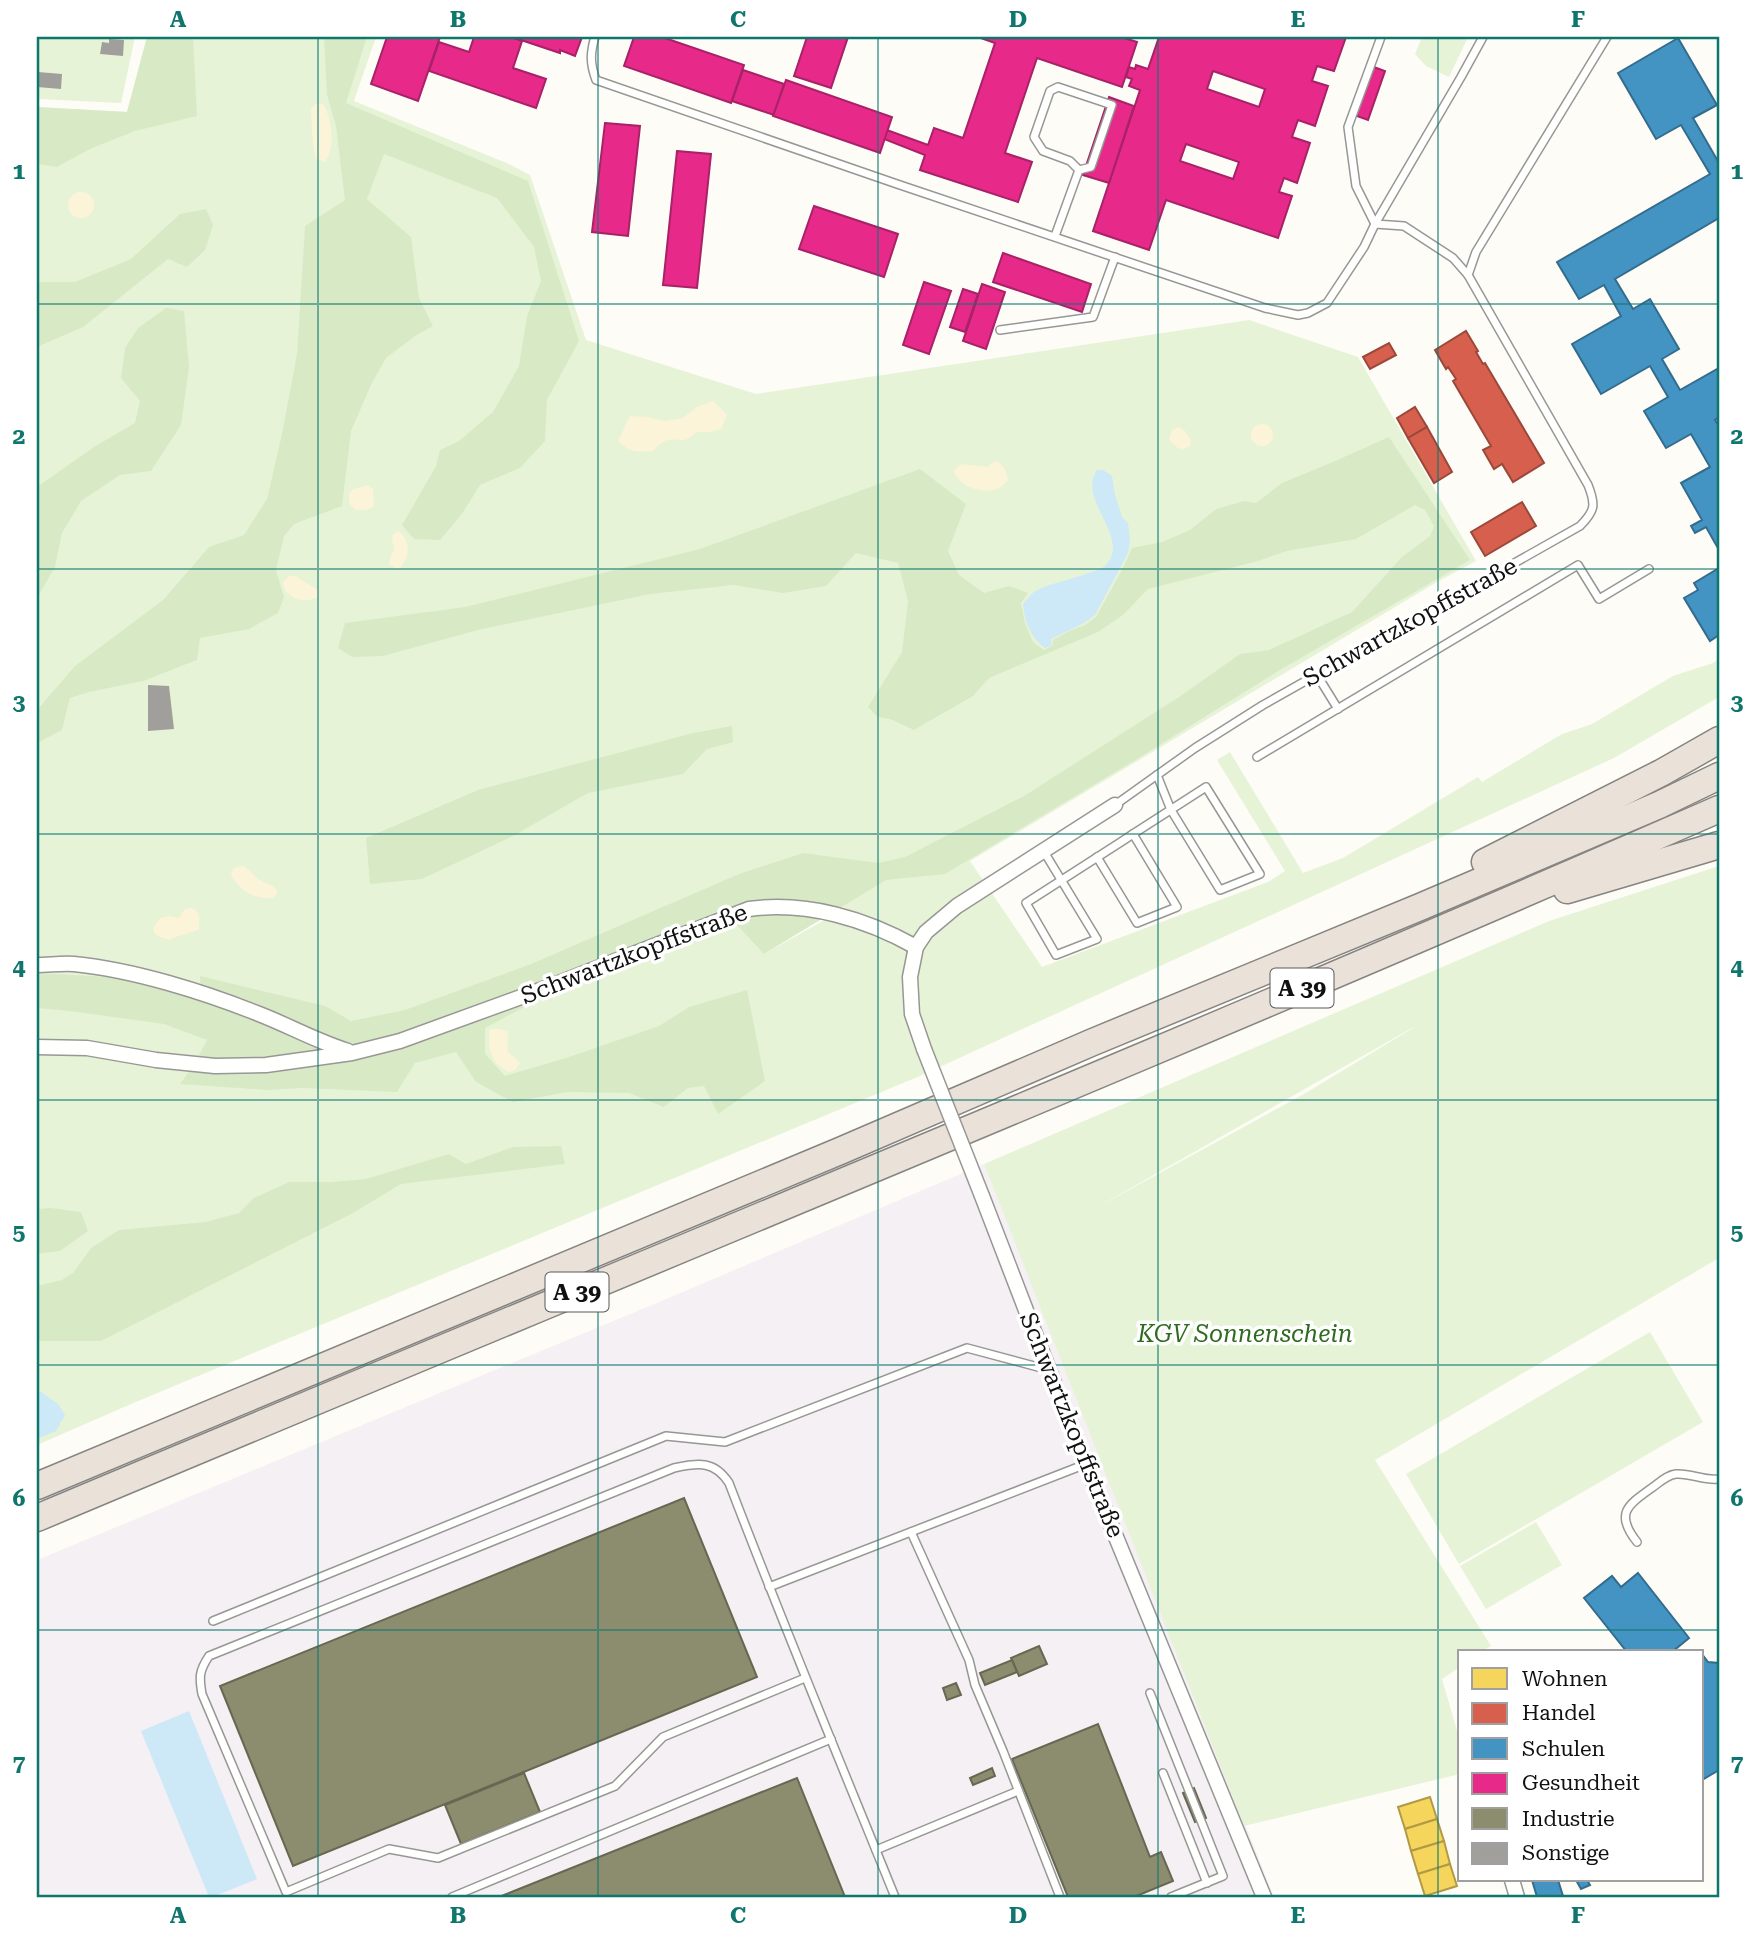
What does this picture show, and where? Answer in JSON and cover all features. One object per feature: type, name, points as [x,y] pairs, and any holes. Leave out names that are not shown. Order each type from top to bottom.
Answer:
[{"type":"highway","points":[[1420,906],[1489,860],[1661,773],[1719,740]]},
{"type":"highway","name":"A 39","points":[[37,1486],[815,1162],[1093,1042],[1659,805],[1719,776]]},
{"type":"highway","name":"A 39","points":[[37,1518],[837,1185],[1487,911],[1719,809]]},
{"type":"highway","points":[[1487,911],[1719,845]]},
{"type":"street","name":"Schwartzkopffstraße","points":[[1115,805],[957,906],[926,932],[916,947],[910,977],[912,1014],[1087,1464],[1264,1897]]},
{"type":"street","name":"Schwartzkopffstraße","points":[[37,1047],[87,1048],[156,1060],[215,1066],[266,1065],[352,1053],[413,1036],[554,985],[749,909],[770,906],[823,911],[877,927],[916,947]]},
{"type":"street","points":[[37,965],[72,964],[121,972],[200,992],[352,1053]]},
{"type":"lane","points":[[595,37],[591,49],[591,64],[596,80],[1265,309],[1298,315],[1327,303],[1364,247],[1483,37]]},
{"type":"lane","points":[[1375,224],[1356,186],[1348,127],[1381,37]]},
{"type":"lane","points":[[1468,275],[1476,252],[1607,37]]},
{"type":"lane","points":[[1058,87],[1112,106],[1091,167],[1079,170],[1070,161],[1043,151],[1034,137],[1050,91],[1058,87]]},
{"type":"lane","points":[[1055,236],[1079,170]]},
{"type":"lane","name":"Schwartzkopffstraße","points":[[1115,805],[1218,734],[1580,526],[1590,516],[1594,506],[1588,485],[1468,275],[1452,258],[1404,226],[1375,224]]},
{"type":"lane","points":[[1000,330],[1093,317],[1115,257]]},
{"type":"lane","points":[[1257,757],[1578,565],[1599,599],[1649,569]]},
{"type":"lane","points":[[1317,675],[1338,709]]},
{"type":"lane","points":[[1043,850],[1061,880],[1097,939],[1056,955],[1026,903],[1061,880],[1171,810],[1206,787],[1260,874],[1220,890],[1171,810],[1157,775]]},
{"type":"lane","points":[[1097,857],[1137,923],[1177,907],[1133,834]]},
{"type":"lane","points":[[214,1621],[666,1436],[725,1442],[967,1348],[1050,1370]]},
{"type":"lane","points":[[806,1678],[663,1737],[615,1786],[438,1858],[389,1849],[286,1892],[201,1694],[199,1678],[209,1656],[674,1468],[694,1464],[711,1466],[723,1473],[729,1483],[895,1897]]},
{"type":"lane","points":[[769,1587],[1087,1464]]},
{"type":"lane","points":[[1637,1542],[1625,1522],[1625,1512],[1631,1504],[1668,1476],[1679,1474],[1710,1480],[1719,1479]]},
{"type":"lane","points":[[911,1532],[969,1660],[975,1685],[1060,1897]]},
{"type":"lane","points":[[1150,1693],[1223,1876],[1171,1897]]},
{"type":"lane","points":[[452,1897],[831,1739]]},
{"type":"lane","points":[[1163,1773],[1207,1883]]},
{"type":"lane","points":[[876,1850],[1018,1791]]},
{"type":"shaded area","points":[[984,1164],[1274,1897],[37,1897],[37,1560]]},
{"type":"green space","points":[[37,37],[135,37],[121,103],[37,99]]},
{"type":"green space","points":[[147,37],[376,37],[354,101],[530,175],[586,340],[756,394],[1249,320],[1358,357],[1476,561],[970,861],[1042,967],[1268,882],[1285,871],[1217,760],[1230,752],[1303,873],[1343,858],[1478,777],[1482,782],[1562,734],[1592,724],[1673,676],[1719,659],[1719,697],[1614,758],[920,1076],[37,1445],[37,107],[127,112]],"holes":[[[798,899],[846,908],[764,954]]]},
{"type":"green space","points":[[147,37],[193,37],[197,116],[135,131],[90,149],[57,167],[37,164],[37,107],[127,112]]},
{"type":"green space","points":[[324,37],[367,37],[346,103],[528,181],[579,341],[547,400],[545,441],[520,468],[480,485],[462,514],[440,540],[414,539],[402,525],[436,466],[440,450],[459,441],[493,412],[519,366],[527,316],[541,281],[534,247],[497,198],[384,154],[367,199],[411,237],[419,298],[433,326],[386,358],[371,385],[351,431],[342,506],[294,524],[284,536],[276,570],[284,597],[278,613],[249,629],[200,638],[197,660],[143,681],[70,698],[62,730],[37,743],[37,710],[75,666],[163,600],[209,547],[244,535],[267,499],[297,354],[305,226],[345,200],[336,126],[327,95]]},
{"type":"green space","points":[[1422,37],[1468,37],[1449,77],[1426,66],[1415,54]]},
{"type":"green space","points":[[206,209],[213,225],[205,250],[187,267],[168,259],[83,327],[37,347],[37,282],[75,282],[131,259],[180,214]]},
{"type":"green space","points":[[166,308],[184,311],[189,367],[181,425],[151,471],[120,475],[81,501],[62,533],[55,567],[37,598],[37,487],[94,447],[135,423],[140,401],[121,378],[125,348],[138,328]]},
{"type":"green space","points":[[1389,437],[1470,560],[1280,670],[945,874],[886,880],[764,954],[722,909],[636,947],[485,1028],[485,1054],[505,1076],[659,1026],[689,1007],[747,990],[765,1081],[718,1114],[704,1086],[688,1088],[664,1107],[629,1093],[568,1092],[513,1102],[476,1082],[456,1052],[415,1063],[397,1092],[302,1088],[268,1090],[180,1084],[207,1040],[164,1024],[37,1008],[37,973],[110,977],[201,997],[200,976],[325,1006],[351,1021],[405,1010],[531,964],[739,874],[803,853],[878,863],[905,857],[1024,796],[1179,697],[1240,654],[1269,650],[1352,612],[1402,557],[1430,536],[1434,526],[1425,510],[1415,505],[1356,539],[1287,551],[1148,589],[1123,615],[1098,632],[989,678],[973,696],[914,730],[890,719],[878,717],[868,707],[902,652],[908,601],[898,563],[856,553],[826,586],[783,593],[734,585],[650,594],[478,630],[383,656],[352,657],[338,648],[345,623],[465,607],[700,549],[920,469],[966,504],[948,551],[959,575],[984,593],[1009,586],[1028,593],[1021,603],[1025,623],[1033,642],[1044,650],[1053,645],[1053,640],[1096,617],[1132,548],[1162,542],[1190,530],[1216,509],[1244,501],[1256,503],[1282,483]]},
{"type":"green space","points":[[732,726],[733,742],[707,749],[683,774],[588,793],[513,836],[422,879],[370,884],[366,838],[478,790],[693,733]]},
{"type":"green space","name":"KGV Sonnenschein","points":[[1719,866],[1719,1258],[1375,1460],[1491,1646],[1484,1650],[1458,1650],[1458,1668],[1442,1679],[1458,1734],[1458,1774],[1244,1826],[984,1164],[1549,921]],"holes":[[[1413,1028],[1304,1094],[1094,1209]]]},
{"type":"green space","points":[[561,1146],[565,1164],[401,1184],[353,1213],[101,1341],[37,1341],[37,1286],[62,1280],[73,1273],[91,1248],[119,1230],[206,1222],[239,1213],[254,1198],[289,1182],[366,1179],[449,1154],[466,1164],[513,1147]]},
{"type":"green space","points":[[37,1209],[81,1212],[88,1231],[60,1251],[37,1254]]},
{"type":"green space","points":[[1650,1332],[1703,1422],[1459,1564],[1406,1474]]},
{"type":"green space","points":[[1536,1522],[1562,1565],[1486,1609],[1460,1566]]},
{"type":"sand","points":[[316,103],[324,105],[331,126],[331,149],[325,162],[316,159],[314,148],[311,109]]},
{"type":"sand","points":[[81,192],[90,196],[94,205],[90,214],[81,218],[72,214],[68,205],[72,196]]},
{"type":"sand","points":[[713,401],[727,415],[721,429],[696,432],[685,440],[671,439],[653,451],[634,451],[618,441],[630,416],[665,421],[683,418],[697,407]]},
{"type":"sand","points":[[1262,424],[1270,427],[1273,435],[1270,443],[1262,446],[1254,443],[1251,435],[1254,427]]},
{"type":"sand","points":[[1178,427],[1185,431],[1191,440],[1190,446],[1184,449],[1178,448],[1169,440],[1172,430]]},
{"type":"sand","points":[[995,461],[1004,468],[1008,480],[993,490],[969,487],[959,480],[954,470],[961,464],[987,467]]},
{"type":"sand","points":[[368,485],[373,489],[374,506],[365,510],[355,509],[350,504],[349,493]]},
{"type":"sand","points":[[398,531],[406,539],[408,550],[405,561],[398,570],[389,564],[395,550],[393,535]]},
{"type":"sand","points":[[289,576],[296,576],[318,590],[318,597],[301,600],[291,596],[284,588],[283,582]]},
{"type":"sand","points":[[243,866],[276,889],[278,892],[273,898],[253,895],[238,885],[231,874],[234,868]]},
{"type":"sand","points":[[195,909],[199,915],[199,929],[170,940],[154,933],[154,927],[160,918],[179,918],[184,910]]},
{"type":"sand","points":[[490,1029],[508,1032],[507,1051],[520,1063],[515,1070],[509,1072],[494,1060],[489,1043]]},
{"type":"water","points":[[1097,470],[1103,470],[1112,476],[1122,517],[1128,523],[1128,553],[1095,615],[1051,639],[1052,645],[1045,648],[1029,629],[1023,604],[1041,589],[1102,568],[1112,555],[1113,543],[1093,494],[1092,482]]},
{"type":"water","points":[[37,1389],[58,1404],[65,1415],[56,1431],[37,1439]]},
{"type":"water","points":[[189,1711],[257,1879],[212,1897],[209,1897],[141,1731]]},
{"type":"building: Wohnen","points":[[1430,1797],[1437,1819],[1405,1829],[1398,1807]]},
{"type":"building: Wohnen","points":[[1437,1819],[1444,1841],[1411,1851],[1405,1829]]},
{"type":"building: Wohnen","points":[[1444,1841],[1450,1864],[1418,1874],[1411,1851]]},
{"type":"building: Wohnen","points":[[1450,1864],[1457,1886],[1425,1896],[1418,1874]]},
{"type":"building: Handel","points":[[1466,331],[1483,364],[1485,363],[1544,463],[1513,482],[1502,464],[1494,469],[1483,450],[1491,446],[1453,381],[1456,379],[1448,367],[1446,369],[1435,350]]},
{"type":"building: Handel","points":[[1389,343],[1396,355],[1370,369],[1363,357]]},
{"type":"building: Handel","points":[[1415,407],[1427,427],[1408,438],[1397,418]]},
{"type":"building: Handel","points":[[1427,427],[1452,472],[1434,483],[1408,438]]},
{"type":"building: Handel","points":[[1522,502],[1536,526],[1485,556],[1471,532]]},
{"type":"building: Schulen","points":[[1678,38],[1717,105],[1693,118],[1719,163],[1719,218],[1615,279],[1633,309],[1650,299],[1679,349],[1662,359],[1680,390],[1719,368],[1719,417],[1715,420],[1719,426],[1719,550],[1706,527],[1695,533],[1691,526],[1702,520],[1681,483],[1710,467],[1691,434],[1666,448],[1644,411],[1668,397],[1650,366],[1601,394],[1572,344],[1621,316],[1604,285],[1579,299],[1557,262],[1710,174],[1681,125],[1656,139],[1618,73]]},
{"type":"building: Schulen","points":[[1719,568],[1719,635],[1710,641],[1684,598],[1698,590],[1694,583]]},
{"type":"building: Schulen","points":[[1638,1573],[1689,1638],[1674,1650],[1625,1650],[1584,1598],[1612,1576],[1621,1587]]},
{"type":"building: Schulen","points":[[1704,1657],[1708,1662],[1719,1663],[1719,1770],[1704,1779]]},
{"type":"building: Schulen","points":[[1533,1882],[1559,1882],[1563,1896],[1537,1897]]},
{"type":"building: Schulen","points":[[1577,1882],[1588,1882],[1590,1885],[1581,1889]]},
{"type":"building: Gesundheit","points":[[387,37],[440,37],[418,101],[371,84]]},
{"type":"building: Gesundheit","points":[[474,37],[511,37],[522,41],[513,68],[546,79],[536,108],[429,71],[439,42],[469,52]]},
{"type":"building: Gesundheit","points":[[512,37],[582,37],[575,56]]},
{"type":"building: Gesundheit","points":[[634,37],[662,37],[744,65],[731,103],[624,66]]},
{"type":"building: Gesundheit","points":[[807,37],[848,37],[831,88],[794,76]]},
{"type":"building: Gesundheit","points":[[978,37],[1121,37],[1137,42],[1122,87],[1037,58],[1005,153],[1032,162],[1018,202],[920,170],[925,155],[884,139],[887,130],[928,145],[934,128],[963,138],[995,43]]},
{"type":"building: Gesundheit","points":[[1159,37],[1346,37],[1334,71],[1317,66],[1312,81],[1328,86],[1315,126],[1298,120],[1292,137],[1310,143],[1297,183],[1284,178],[1279,192],[1292,196],[1278,238],[1166,200],[1149,250],[1093,231],[1140,90],[1129,86],[1132,79],[1126,77],[1129,67],[1135,69],[1136,65],[1148,69]],"holes":[[[1213,71],[1265,89],[1259,107],[1207,89]],[[1186,144],[1239,162],[1233,179],[1180,161]]]},
{"type":"building: Gesundheit","points":[[1371,66],[1385,71],[1368,120],[1354,115]]},
{"type":"building: Gesundheit","points":[[743,70],[784,84],[774,115],[732,101]]},
{"type":"building: Gesundheit","points":[[786,80],[892,117],[880,153],[773,116]]},
{"type":"building: Gesundheit","points":[[1109,97],[1134,106],[1109,183],[1083,175]]},
{"type":"building: Gesundheit","points":[[605,123],[640,126],[628,236],[592,232]]},
{"type":"building: Gesundheit","points":[[677,151],[711,154],[697,288],[663,285]]},
{"type":"building: Gesundheit","points":[[814,206],[898,234],[884,277],[799,249]]},
{"type":"building: Gesundheit","points":[[1003,253],[1091,284],[1082,312],[993,282]]},
{"type":"building: Gesundheit","points":[[924,282],[951,291],[929,354],[903,345]]},
{"type":"building: Gesundheit","points":[[982,284],[1005,292],[986,349],[963,341]]},
{"type":"building: Gesundheit","points":[[963,289],[978,294],[965,332],[950,327]]},
{"type":"building: Industrie","points":[[684,1498],[757,1677],[293,1866],[220,1686]]},
{"type":"building: Industrie","points":[[1039,1646],[1047,1664],[1019,1676],[1011,1658]]},
{"type":"building: Industrie","points":[[1012,1660],[1017,1672],[985,1685],[980,1673]]},
{"type":"building: Industrie","points":[[956,1683],[961,1695],[947,1700],[943,1688]]},
{"type":"building: Industrie","points":[[1098,1724],[1150,1857],[1161,1852],[1173,1881],[1134,1897],[1068,1897],[1012,1759]]},
{"type":"building: Industrie","points":[[992,1768],[995,1776],[973,1785],[970,1778]]},
{"type":"building: Industrie","points":[[524,1773],[540,1812],[461,1844],[445,1805]]},
{"type":"building: Industrie","points":[[797,1778],[845,1897],[499,1897]]},
{"type":"building: Industrie","points":[[1194,1788],[1206,1818],[1195,1822],[1183,1793]]},
{"type":"building: Sonstige","points":[[109,39],[124,40],[123,56],[100,54],[102,42],[109,43]]},
{"type":"building: Sonstige","points":[[38,72],[62,74],[61,89],[37,87]]},
{"type":"building: Sonstige","points":[[148,685],[169,686],[174,729],[148,731]]}]
